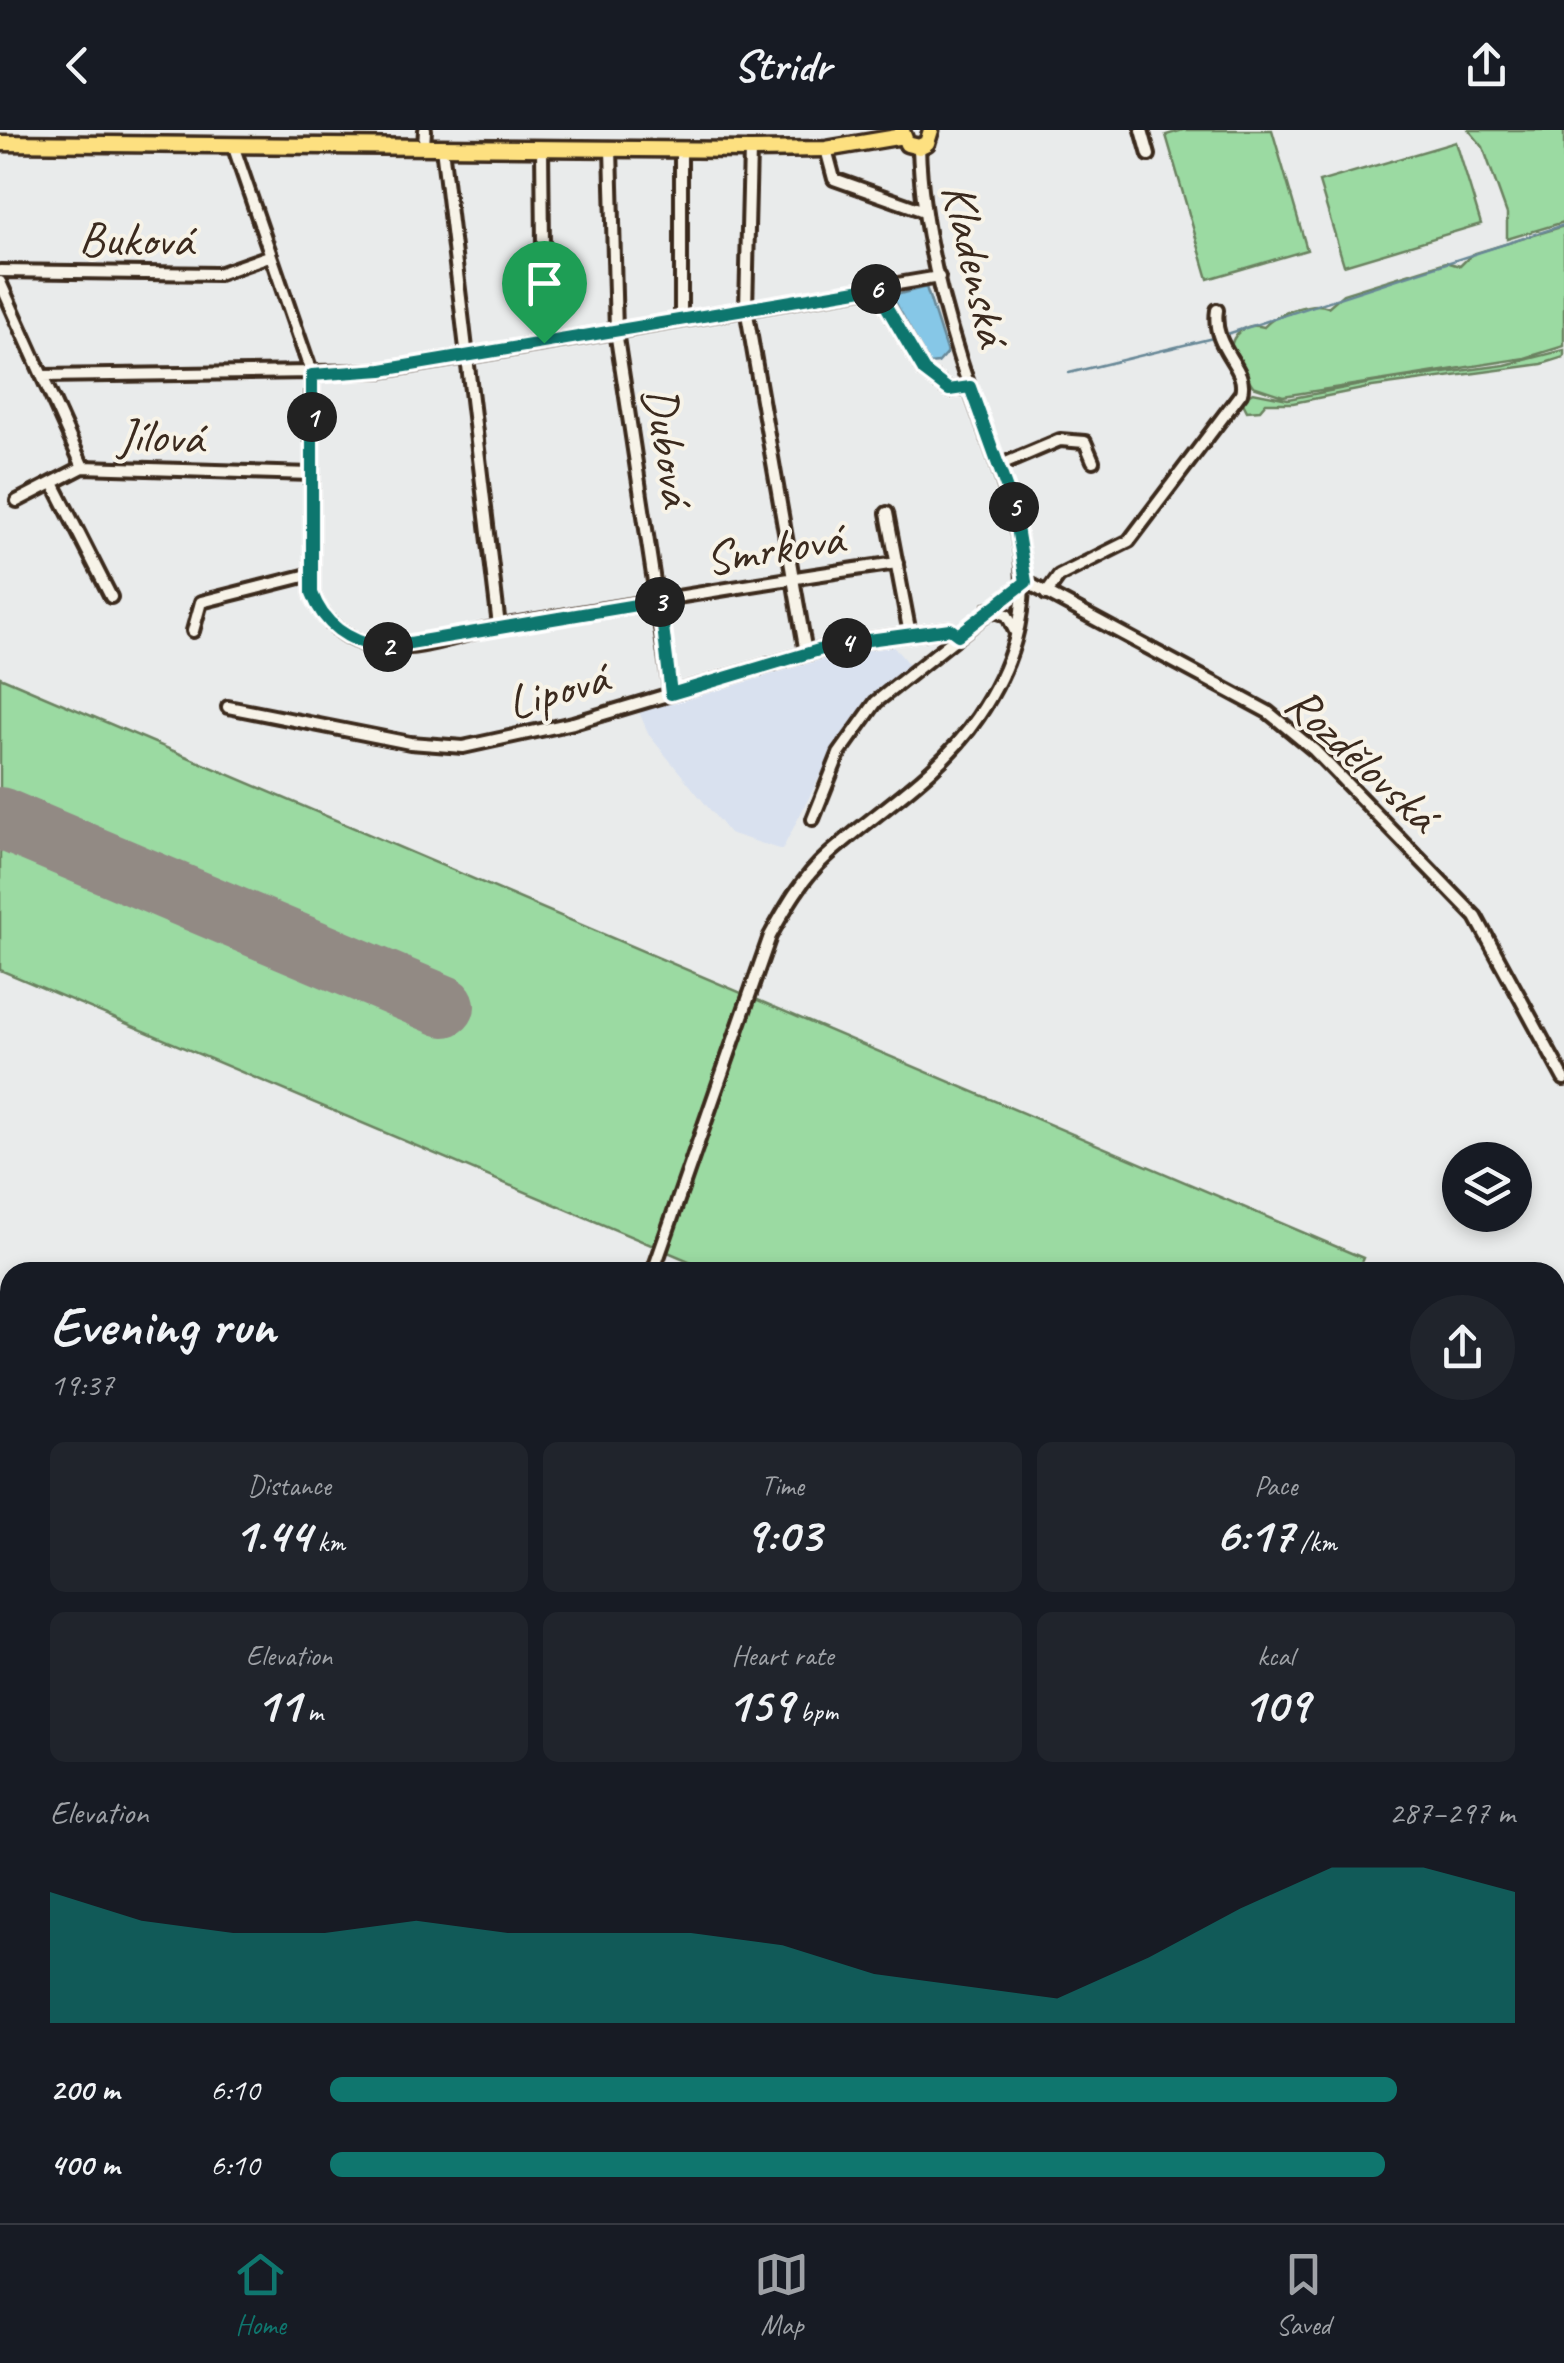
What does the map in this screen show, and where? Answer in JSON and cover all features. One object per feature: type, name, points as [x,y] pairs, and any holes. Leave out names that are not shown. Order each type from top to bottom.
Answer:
[{"type":"main road","points":[[0,142],[233,145],[425,138],[442,146],[826,150],[902,133],[910,146],[919,148],[927,143],[931,130]]},
{"type":"street","points":[[1142,130],[1149,155]]},
{"type":"street","name":"Smrková","points":[[233,145],[312,375],[312,574],[318,610],[337,630],[356,642],[406,647],[499,626],[897,563]]},
{"type":"street","points":[[442,146],[499,626]]},
{"type":"street","points":[[542,148],[544,343]]},
{"type":"street","name":"Kladenská","points":[[919,148],[924,211],[938,277],[970,387],[1001,464],[1014,509],[1026,582]]},
{"type":"street","name":"Dubová","points":[[611,149],[616,331],[660,601],[671,694]]},
{"type":"street","points":[[681,150],[682,320]]},
{"type":"street","points":[[750,150],[746,308],[806,653]]},
{"type":"street","points":[[826,150],[834,178],[924,211]]},
{"type":"street","name":"Buková","points":[[0,272],[218,274],[269,256]]},
{"type":"street","points":[[42,376],[312,375],[382,370],[938,277]]},
{"type":"street","points":[[0,282],[84,468]]},
{"type":"street","points":[[875,287],[924,371],[949,390],[970,387]]},
{"type":"street","points":[[1046,594],[1059,576],[1130,542],[1242,393],[1239,375],[1217,341],[1217,310]]},
{"type":"street","points":[[1001,464],[1072,439],[1085,442],[1093,462]]},
{"type":"street","name":"Jílová","points":[[16,500],[84,468],[312,474]]},
{"type":"street","points":[[53,483],[111,597]]},
{"type":"street","points":[[887,513],[910,634]]},
{"type":"street","points":[[194,630],[201,602],[312,574]]},
{"type":"street","points":[[813,818],[839,754],[876,702],[1026,582]]},
{"type":"street","points":[[656,1262],[770,936],[793,894],[825,858],[943,761],[978,717],[1002,675],[1016,633],[1026,582]]},
{"type":"street","name":"Rozdělovská","points":[[1026,582],[1268,712],[1314,750],[1476,917],[1564,1079]]},
{"type":"street","points":[[990,609],[1006,616],[1016,633]]},
{"type":"street","name":"Lipová","points":[[228,706],[410,743],[463,747],[509,740],[806,653],[950,629],[958,635]]},
{"type":"shaded area","points":[[888,640],[910,666],[868,702],[832,753],[782,850],[729,833],[649,735],[639,712],[797,660]]},
{"type":"green space","points":[[1183,130],[1272,130],[1307,250],[1208,279],[1166,135]]},
{"type":"green space","points":[[1469,130],[1564,130],[1564,222],[1507,239],[1507,214],[1483,147]]},
{"type":"green space","points":[[1456,142],[1481,224],[1344,265],[1319,182]]},
{"type":"green space","points":[[1564,226],[1564,346],[1525,358],[1283,396],[1253,386],[1230,352],[1237,334],[1246,327],[1264,327],[1276,317],[1304,307],[1328,307],[1343,294],[1446,262],[1460,266],[1472,254]]},
{"type":"green space","points":[[1564,350],[1564,357],[1542,364],[1372,387],[1293,403],[1266,403],[1260,410],[1247,411],[1241,399],[1253,392],[1288,399],[1376,382],[1505,365]]},
{"type":"green space","points":[[0,677],[1363,1258],[1361,1262],[691,1262],[0,970]]},
{"type":"water","points":[[926,287],[947,353],[938,363],[929,364],[892,296]]},
{"type":"waterway","points":[[1221,336],[1564,225]]},
{"type":"waterway","points":[[1069,373],[1213,338]]},
{"type":"runway","points":[[0,818],[444,1006]]},
{"type":"route","points":[[875,287],[924,371],[949,390],[970,387],[1001,464],[1014,509],[1026,582],[958,635],[950,629],[839,644],[671,694],[660,601],[499,626],[406,647],[380,648],[356,642],[337,630],[318,610],[312,593],[312,375],[382,370],[544,343],[875,287]]}]
